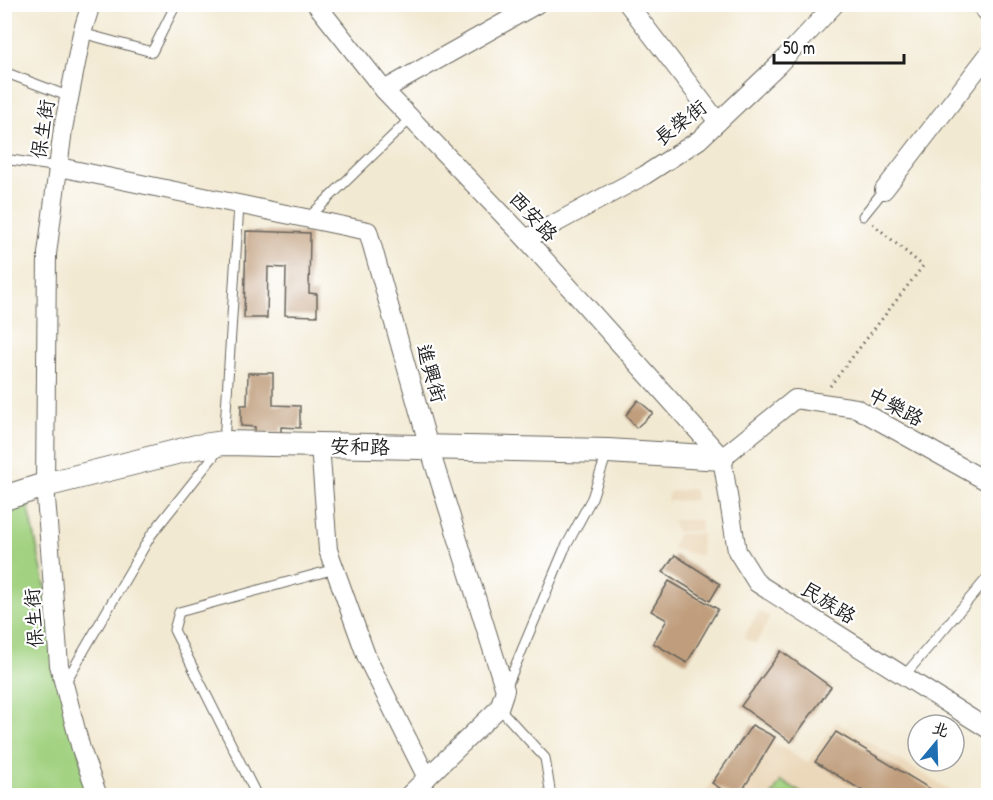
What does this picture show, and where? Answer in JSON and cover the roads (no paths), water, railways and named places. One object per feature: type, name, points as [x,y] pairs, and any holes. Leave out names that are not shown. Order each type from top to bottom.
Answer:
[{"type":"street","name":"保生街","points":[[91,4],[82,33],[70,97],[47,254],[45,484],[59,665],[81,749],[98,795]]},
{"type":"street","name":"西安路","points":[[316,4],[384,90],[526,239],[722,458]]},
{"type":"street","points":[[384,90],[537,4]]},
{"type":"street","points":[[628,4],[718,122]]},
{"type":"street","name":"長榮街","points":[[526,239],[645,175],[699,140],[778,65],[836,4]]},
{"type":"street","points":[[984,4],[988,9]]},
{"type":"street","points":[[884,190],[988,55]]},
{"type":"street","name":"進興街","points":[[59,166],[368,231],[429,447],[506,690]]},
{"type":"street","name":"中樂路","points":[[722,458],[795,399],[856,408],[988,482]]},
{"type":"street","name":"安和路","points":[[4,498],[45,484],[196,447],[224,443],[608,450],[722,458]]},
{"type":"street","points":[[320,445],[328,550],[367,657],[427,778]]},
{"type":"street","name":"民族路","points":[[722,458],[737,551],[757,583],[988,729]]},
{"type":"street","points":[[408,795],[499,708],[506,690]]},
{"type":"lane","points":[[82,33],[152,52],[177,4]]},
{"type":"lane","points":[[4,72],[70,97]]},
{"type":"lane","points":[[307,219],[410,119]]},
{"type":"lane","points":[[4,159],[59,166]]},
{"type":"lane","points":[[863,216],[884,190]]},
{"type":"lane","points":[[64,685],[151,535],[224,443],[239,205]]},
{"type":"lane","points":[[506,690],[564,550],[592,498],[608,450]]},
{"type":"lane","points":[[257,795],[174,630],[179,612],[335,569]]},
{"type":"lane","points":[[904,676],[988,577]]},
{"type":"lane","points":[[499,708],[544,758],[550,795]]}]
